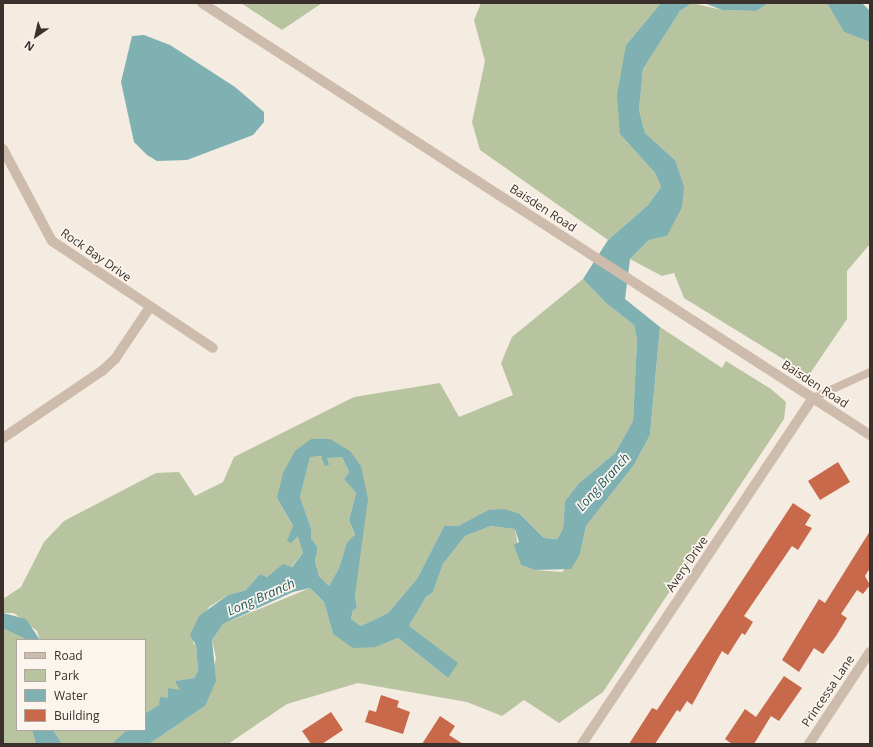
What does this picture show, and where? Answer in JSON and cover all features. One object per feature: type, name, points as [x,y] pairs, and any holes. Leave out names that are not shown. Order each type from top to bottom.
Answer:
[{"type":"street","name":"Baisden Road","points":[[202,3],[870,435]]},
{"type":"street","name":"Rock Bay Drive","points":[[3,149],[52,241],[212,348]]},
{"type":"street","points":[[3,438],[102,371],[115,359],[150,307]]},
{"type":"street","name":"Avery Drive","points":[[582,744],[813,398]]},
{"type":"street","name":"Princessa Lane","points":[[809,744],[870,652]]},
{"type":"lane","points":[[813,398],[870,372]]},
{"type":"green space","points":[[241,3],[322,3],[282,30]]},
{"type":"green space","points":[[481,3],[661,3],[626,45],[620,134],[655,173],[661,187],[648,205],[608,240],[480,150],[472,122],[485,61],[474,20]]},
{"type":"green space","points":[[692,3],[722,10],[756,11],[769,3],[827,3],[844,32],[870,42],[870,244],[847,271],[847,319],[809,375],[684,298],[674,273],[662,276],[630,259],[649,240],[667,236],[675,160],[645,133],[639,110],[643,69],[680,11]]},
{"type":"green space","points":[[583,279],[606,303],[634,325],[637,340],[633,421],[615,453],[579,483],[565,501],[563,529],[557,539],[544,538],[520,514],[488,510],[458,526],[444,526],[417,579],[388,613],[361,626],[351,619],[353,610],[357,607],[355,595],[361,466],[311,439],[277,498],[301,541],[303,553],[291,567],[283,565],[267,577],[260,574],[246,590],[228,595],[209,607],[197,625],[193,643],[196,645],[198,671],[194,678],[176,681],[181,690],[146,715],[146,639],[40,639],[37,631],[14,613],[3,613],[3,599],[21,587],[44,542],[64,521],[156,473],[179,472],[195,496],[223,482],[234,457],[354,397],[440,383],[459,417],[513,395],[501,363],[512,337]]},
{"type":"green space","points":[[660,327],[722,368],[726,361],[771,389],[786,402],[784,419],[603,692],[559,723],[524,700],[502,716],[467,702],[358,683],[287,704],[228,744],[149,744],[205,706],[216,658],[212,640],[223,624],[310,588],[324,602],[333,634],[376,647],[398,638],[448,678],[409,626],[426,597],[433,592],[443,564],[465,536],[491,526],[515,529],[521,565],[535,570],[562,572],[580,554],[586,526],[634,465],[650,435]]},
{"type":"green space","points":[[310,456],[342,457],[349,472],[344,479],[356,493],[349,520],[355,536],[347,542],[339,568],[329,586],[319,576],[315,561],[318,548],[311,538],[311,528],[300,497]]},
{"type":"green space","points":[[6,627],[28,639],[16,639],[16,731],[32,731],[36,744],[3,744],[3,628]]},
{"type":"green space","points":[[54,731],[127,731],[112,744],[62,744]]},
{"type":"water","name":"Long Branch","points":[[661,3],[692,3],[680,11],[643,69],[639,110],[645,133],[675,160],[684,187],[682,207],[667,236],[649,240],[630,259],[625,299],[660,327],[650,435],[634,465],[586,526],[580,554],[571,569],[535,570],[521,565],[514,545],[519,542],[515,529],[491,526],[465,536],[443,564],[433,592],[426,597],[409,626],[458,663],[448,678],[398,638],[376,647],[353,648],[333,634],[324,602],[310,588],[293,592],[223,624],[212,640],[216,681],[205,706],[149,744],[112,744],[126,731],[146,731],[146,713],[159,705],[160,697],[168,698],[168,688],[180,690],[175,681],[194,678],[198,671],[196,645],[190,635],[199,616],[228,595],[246,590],[260,574],[267,577],[283,564],[292,567],[303,553],[298,536],[291,543],[287,541],[293,526],[277,498],[283,473],[295,451],[311,439],[330,439],[350,451],[361,466],[368,499],[355,595],[357,608],[353,610],[351,619],[361,626],[388,613],[417,579],[444,526],[458,526],[488,510],[504,509],[520,514],[544,538],[557,539],[563,529],[565,501],[579,483],[615,453],[633,421],[637,340],[634,325],[606,303],[583,279],[608,240],[648,205],[661,187],[655,173],[620,134],[617,95],[626,45]],"holes":[[[321,456],[325,466],[329,465],[327,458],[342,457],[349,472],[344,479],[356,493],[349,520],[355,535],[347,542],[339,568],[329,586],[319,576],[315,561],[318,548],[311,538],[311,528],[300,497],[310,457]]]},
{"type":"water","points":[[704,3],[769,3],[756,11],[722,10]]},
{"type":"water","points":[[827,3],[862,3],[870,11],[870,42],[844,32]]},
{"type":"water","points":[[144,35],[170,45],[235,87],[264,112],[264,122],[253,135],[187,160],[157,161],[147,155],[134,142],[121,82],[132,36]]},
{"type":"water","points":[[3,613],[26,619],[39,639],[26,639],[3,628]]},
{"type":"water","points":[[32,731],[54,731],[62,744],[36,744]]},
{"type":"building","points":[[838,462],[850,482],[820,500],[808,481]]},
{"type":"building","points":[[793,503],[811,515],[805,525],[812,528],[798,550],[792,546],[744,616],[753,622],[745,635],[742,633],[728,655],[722,651],[692,705],[687,701],[680,712],[677,710],[655,744],[629,744],[652,708],[657,710]]},
{"type":"building","points":[[870,531],[870,568],[865,576],[870,585],[863,594],[857,590],[841,614],[847,618],[823,654],[814,648],[799,672],[782,660],[819,599],[825,603]]},
{"type":"building","points":[[784,676],[802,688],[779,721],[771,716],[754,744],[732,744],[725,739],[745,709],[756,717]]},
{"type":"building","points":[[381,695],[399,701],[397,707],[410,712],[403,734],[365,722],[369,710],[376,712]]},
{"type":"building","points":[[331,712],[343,730],[322,744],[311,744],[302,731]]},
{"type":"building","points":[[440,716],[455,726],[449,735],[463,744],[422,744]]}]
